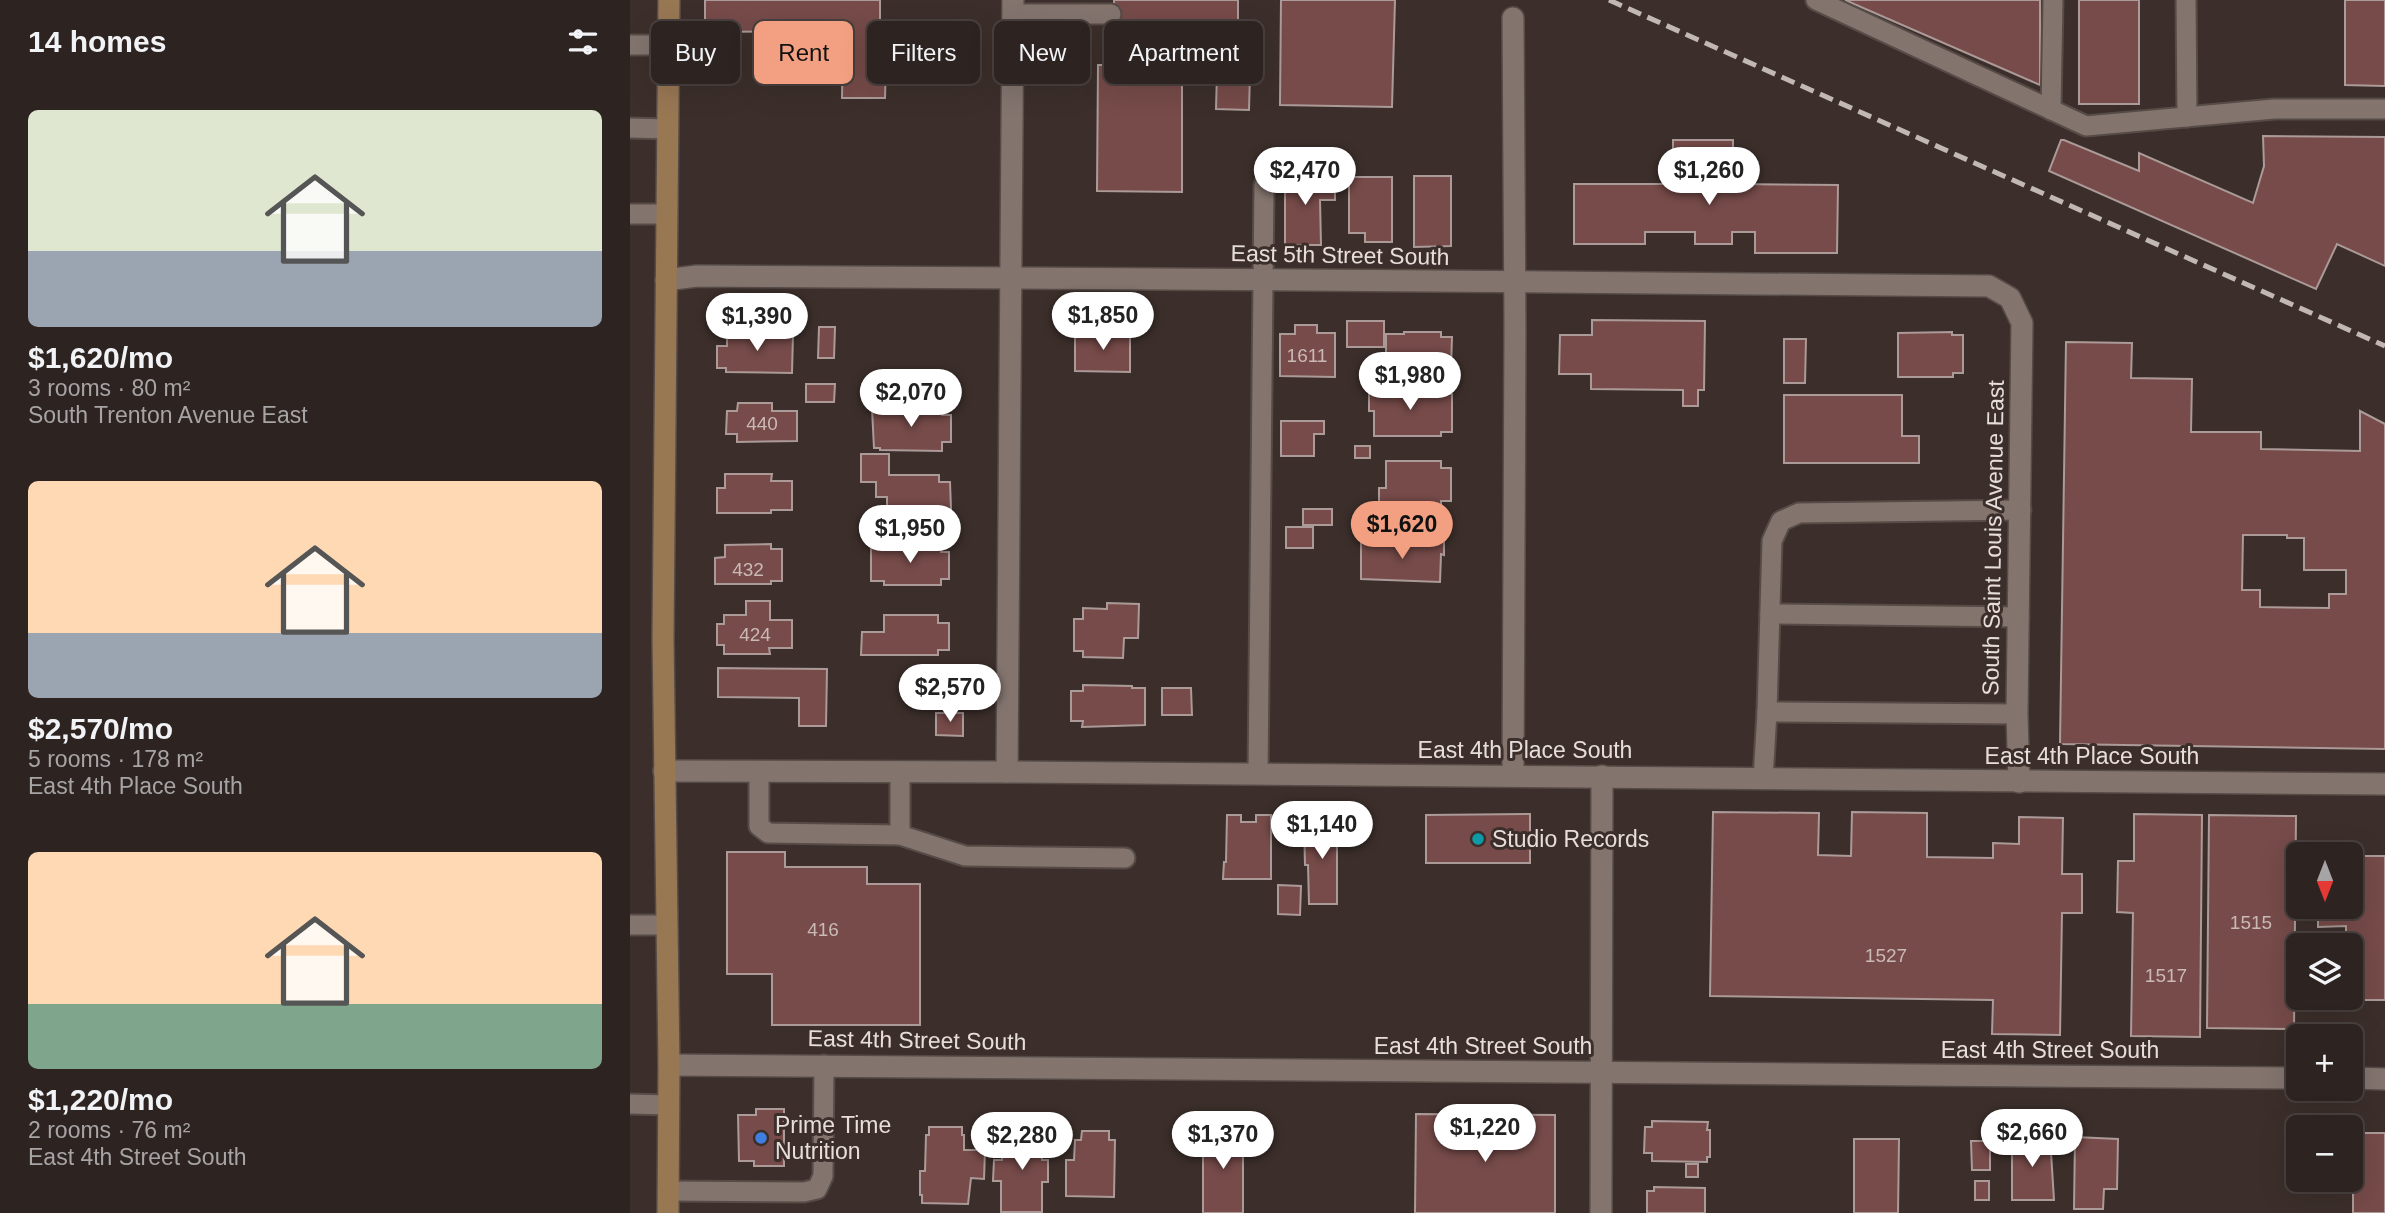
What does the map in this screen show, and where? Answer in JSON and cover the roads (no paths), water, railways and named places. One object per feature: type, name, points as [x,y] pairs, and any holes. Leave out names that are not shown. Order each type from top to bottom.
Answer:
[{"type":"main road","points":[[668,0],[668,21]]},
{"type":"main road","points":[[668,84],[664,771],[669,1065],[668,1213]]},
{"type":"street","points":[[1007,772],[1013,7]]},
{"type":"street","points":[[1513,18],[1513,776]]},
{"type":"street","name":"East 5th Street South","points":[[666,280],[697,276],[1010,277],[1515,284],[1989,286],[2010,298]]},
{"type":"street","name":"South Saint Louis Avenue East","points":[[2010,298],[2022,323],[2017,714],[2019,782]]},
{"type":"street","name":"East 4th Place South","points":[[664,771],[2385,784]]},
{"type":"street","points":[[1601,1213],[1602,776]]},
{"type":"street","name":"East 4th Street South","points":[[669,1065],[2286,1078]]},
{"type":"street","points":[[2363,1079],[2385,1079]]},
{"type":"lane","points":[[1816,0],[2086,126],[2274,109],[2385,109]]},
{"type":"lane","points":[[2051,110],[2053,0]]},
{"type":"lane","points":[[2186,0],[2187,117]]},
{"type":"lane","points":[[1013,7],[1111,15]]},
{"type":"lane","points":[[630,45],[651,45]]},
{"type":"lane","points":[[630,128],[667,129]]},
{"type":"lane","points":[[1258,774],[1264,185]]},
{"type":"lane","points":[[630,215],[666,215]]},
{"type":"lane","points":[[1763,779],[1772,541],[1781,521],[1799,513],[2021,510]]},
{"type":"lane","points":[[1770,614],[2019,617]]},
{"type":"lane","points":[[1767,712],[2017,714]]},
{"type":"lane","points":[[759,772],[760,826],[768,833],[900,835],[965,856],[1125,858]]},
{"type":"lane","points":[[900,772],[900,835]]},
{"type":"lane","points":[[630,925],[667,925]]},
{"type":"lane","points":[[668,1191],[804,1192],[817,1189],[823,1177],[824,1065]]},
{"type":"lane","points":[[630,1104],[668,1105]]},
{"type":"railway","points":[[1609,0],[2385,346]]},
{"type":"place","name":"Studio Records","points":[[1478,839]]},
{"type":"place","name":"Prime Time Nutrition","points":[[761,1138]]}]
